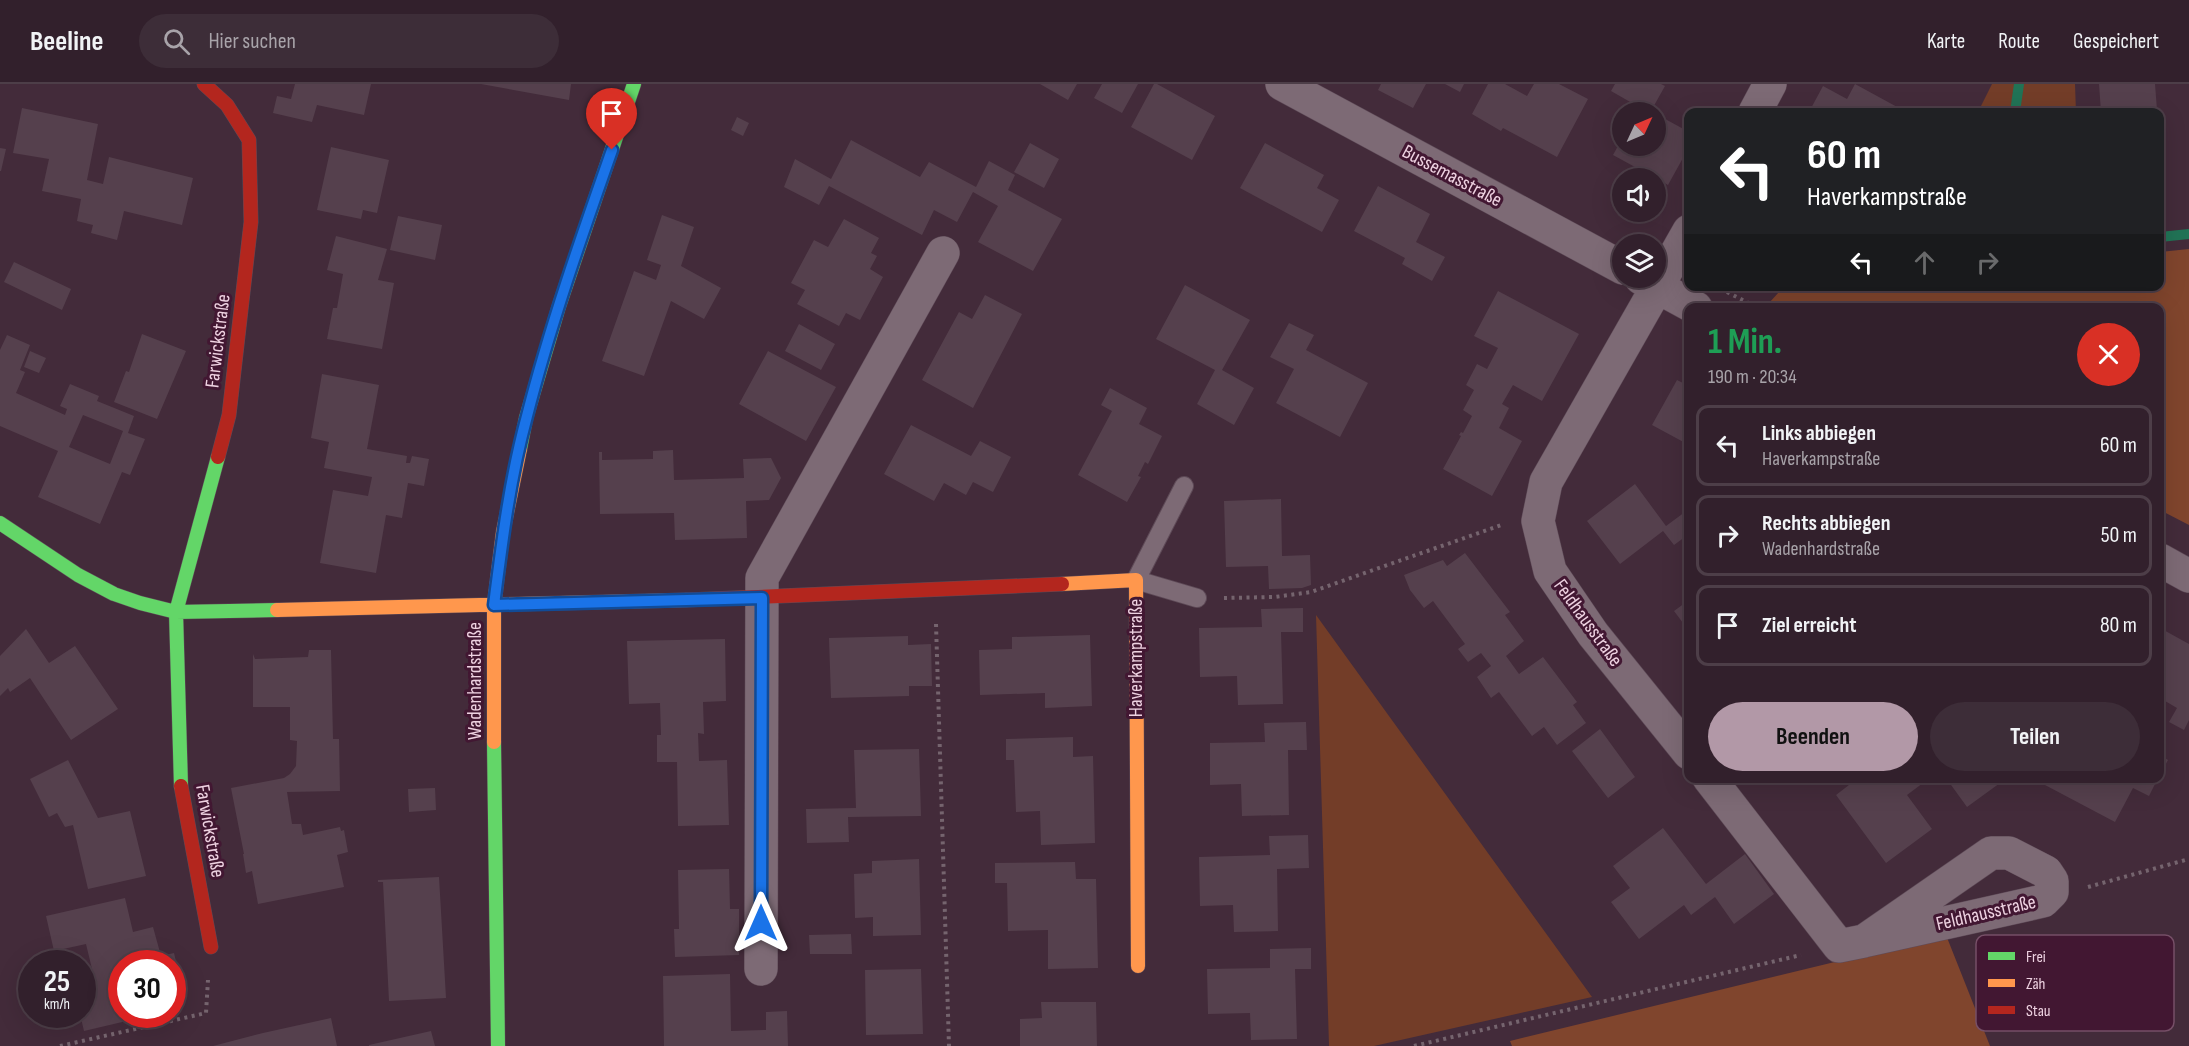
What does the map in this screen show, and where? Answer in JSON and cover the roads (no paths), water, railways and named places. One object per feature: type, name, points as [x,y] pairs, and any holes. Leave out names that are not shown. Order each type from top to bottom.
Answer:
[{"type":"street","name":"Farwickstraße","points":[[204,84],[227,105],[249,140],[251,222],[229,415],[176,612],[181,789],[211,947]]},
{"type":"street","name":"Wadenhardstraße","points":[[498,1046],[494,605],[503,532],[526,418],[559,306],[634,84]]},
{"type":"street","name":"Bussemasstraße","points":[[1282,84],[1612,262]]},
{"type":"street","points":[[1757,108],[1770,84]]},
{"type":"street","name":"Feldhausstraße","points":[[1666,260],[1684,237]]},
{"type":"street","points":[[761,969],[762,578],[943,253]]},
{"type":"street","name":"Feldhausstraße","points":[[1646,288],[1546,482],[1538,521],[1550,571],[1593,634],[1684,747]]},
{"type":"street","points":[[1660,288],[1687,303]]},
{"type":"street","points":[[0,523],[56,562],[105,590],[141,604],[176,612],[494,605]]},
{"type":"street","points":[[2164,562],[2189,576]]},
{"type":"street","name":"Haverkampstraße","points":[[494,605],[762,598],[1136,580],[1138,966]]},
{"type":"street","points":[[1713,783],[1852,943]]},
{"type":"street","name":"Feldhausstraße","points":[[1991,853],[2009,853],[2046,872],[2052,881],[2052,892],[2043,901],[1852,943],[1991,853]]},
{"type":"lane","points":[[1184,486],[1136,580],[1197,598]]},
{"type":"waterway","points":[[2016,108],[2019,84]]},
{"type":"waterway","points":[[2164,237],[2189,234]]}]
